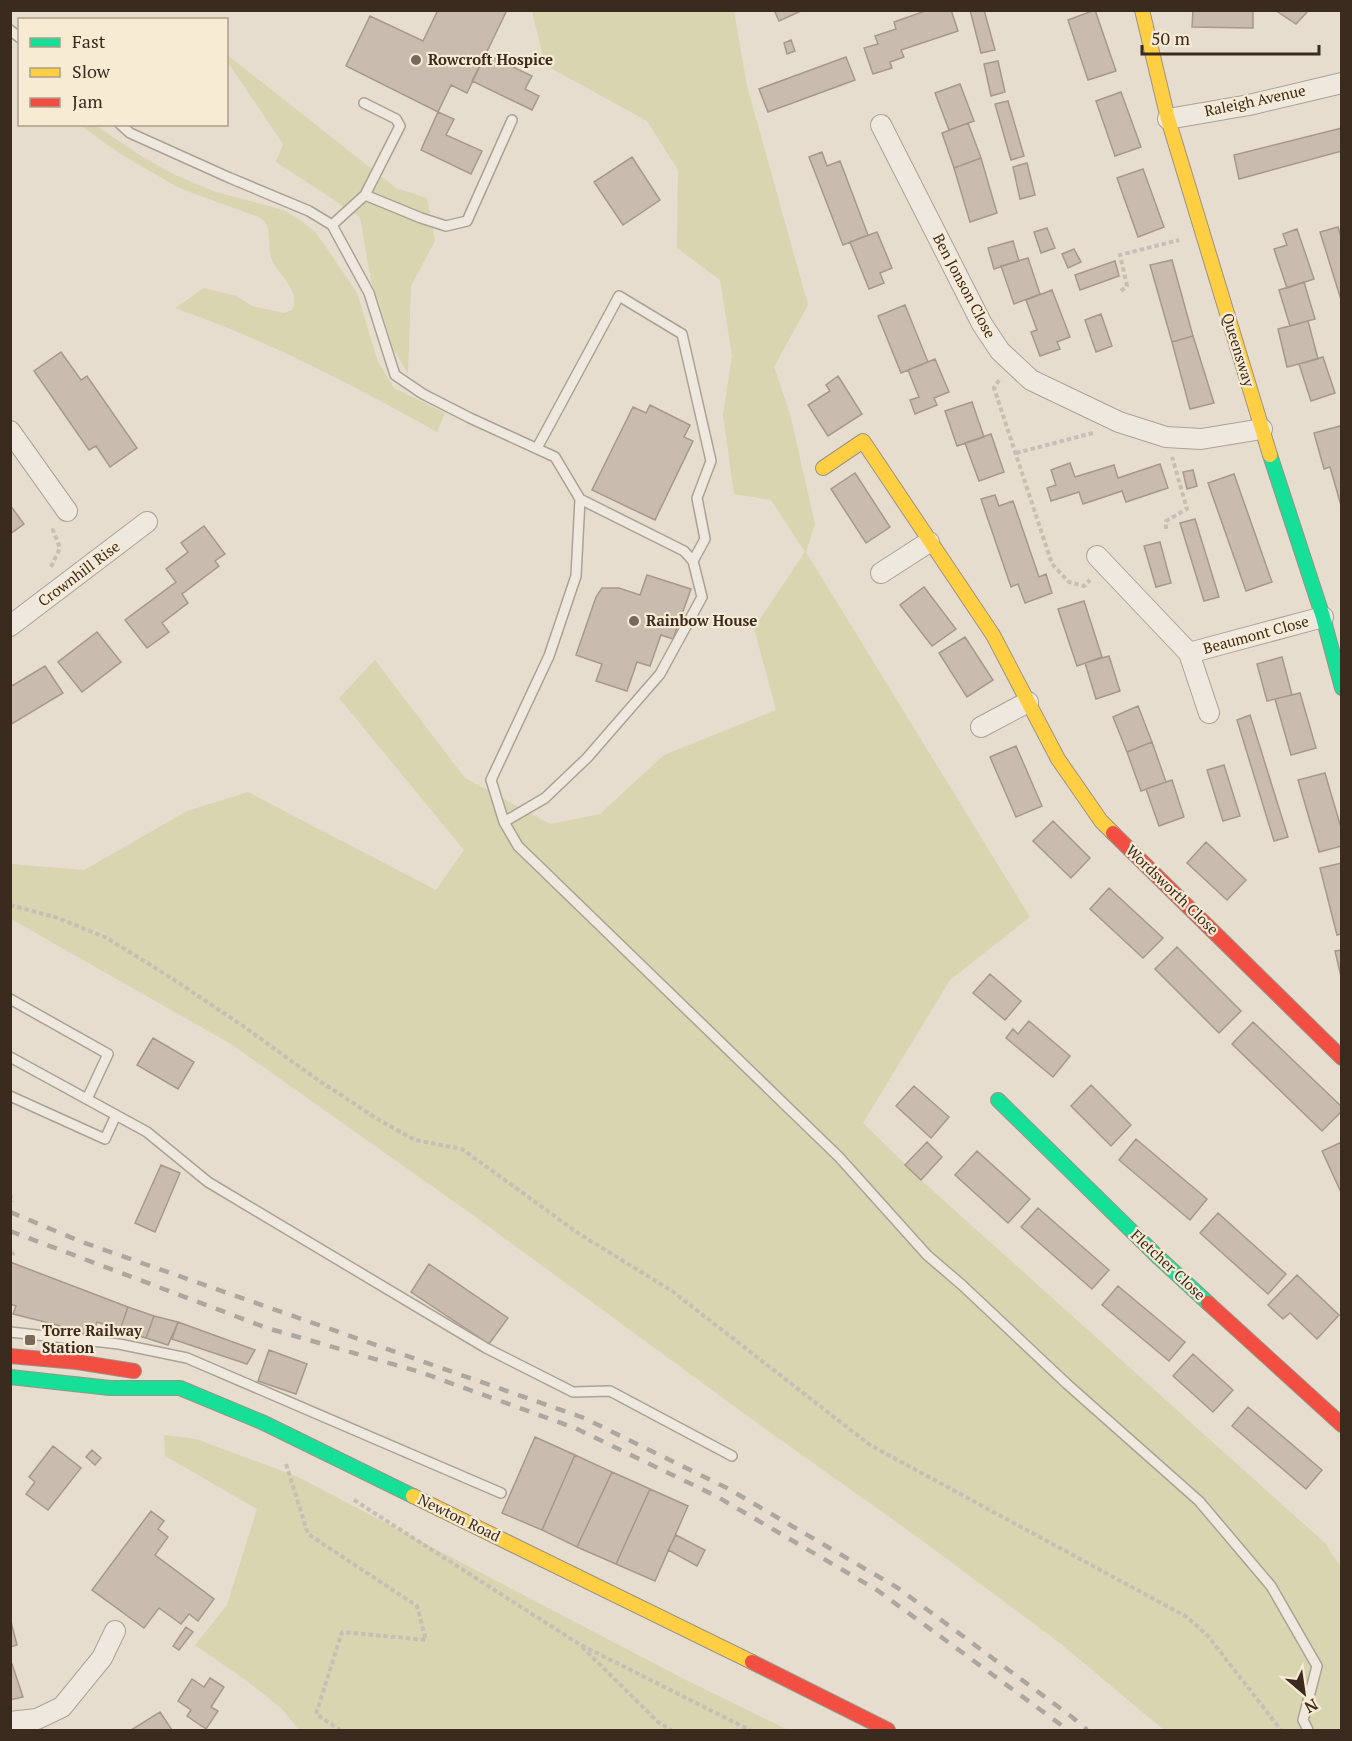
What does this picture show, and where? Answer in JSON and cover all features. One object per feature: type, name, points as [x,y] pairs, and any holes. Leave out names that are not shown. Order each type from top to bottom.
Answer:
[{"type":"street","name":"Queensway","points":[[1142,10],[1168,118],[1262,429],[1323,617],[1341,688]]},
{"type":"street","name":"Raleigh Avenue","points":[[1168,118],[1249,105],[1341,83]]},
{"type":"street","name":"Ben Jonson Close","points":[[881,125],[982,324],[1000,351],[1031,380],[1109,417],[1166,437],[1201,439],[1262,429]]},
{"type":"street","points":[[10,431],[67,511]]},
{"type":"street","name":"Wordsworth Close","points":[[823,468],[863,441],[928,542],[993,635],[1058,759],[1101,821],[1341,1058]]},
{"type":"street","name":"Crownhill Rise","points":[[10,626],[147,522]]},
{"type":"street","points":[[881,573],[928,542]]},
{"type":"street","name":"Beaumont Close","points":[[1101,560],[1189,653],[1209,713]]},
{"type":"street","name":"Beaumont Close","points":[[1189,653],[1323,617]]},
{"type":"street","points":[[981,727],[1028,702]]},
{"type":"street","name":"Fletcher Close","points":[[998,1100],[1157,1256],[1341,1425]]},
{"type":"street","points":[[10,1356],[126,1368],[180,1388]]},
{"type":"street","points":[[10,1377],[49,1383]]},
{"type":"street","name":"Newton Road","points":[[10,1387],[49,1383],[110,1388],[180,1388],[264,1423],[888,1731]]},
{"type":"street","points":[[10,1722],[37,1719],[62,1707],[102,1658],[115,1631]]},
{"type":"lane","points":[[332,225],[365,195],[400,126],[396,118],[364,103]]},
{"type":"lane","points":[[365,195],[447,226],[466,220],[512,120]]},
{"type":"lane","points":[[122,126],[130,133],[309,211],[332,225],[369,293],[395,375],[423,394],[555,457],[580,499],[684,551],[693,561],[702,597],[660,674],[587,758],[545,798],[504,822]]},
{"type":"lane","points":[[537,448],[619,296],[682,334],[711,461],[697,498],[705,539],[693,561]]},
{"type":"lane","points":[[580,499],[576,576],[549,656],[491,780],[504,822],[518,846],[839,1157],[927,1255],[1198,1501],[1271,1586],[1317,1666],[1303,1719],[1308,1731]]},
{"type":"lane","points":[[10,999],[108,1054],[87,1099]]},
{"type":"lane","points":[[10,1057],[147,1132],[208,1182],[486,1348],[573,1392],[610,1392],[732,1456]]},
{"type":"lane","points":[[10,1096],[105,1139],[116,1115]]},
{"type":"lane","points":[[10,1332],[119,1344],[187,1358],[501,1493]]},
{"type":"path","points":[[1122,291],[1127,286],[1120,255],[1203,233]]},
{"type":"path","points":[[1011,362],[994,387],[1052,564],[1069,582],[1084,586],[1101,560]]},
{"type":"path","points":[[1016,453],[1102,431],[1109,417]]},
{"type":"path","points":[[1166,437],[1187,509],[1166,521],[1166,529]]},
{"type":"path","points":[[53,595],[49,572],[60,548],[53,530],[67,511]]},
{"type":"path","points":[[10,905],[58,918],[107,938],[182,984],[379,1120],[415,1140],[462,1149],[578,1233],[672,1291],[870,1445],[1186,1617],[1208,1636],[1281,1731]]},
{"type":"path","points":[[10,1194],[12,1202]]},
{"type":"path","points":[[10,1252],[13,1254],[10,1257]]},
{"type":"path","points":[[283,1454],[308,1534],[417,1606],[426,1640],[342,1632],[316,1714],[340,1731]]},
{"type":"path","points":[[352,1499],[579,1644],[750,1731]]},
{"type":"path","points":[[579,1644],[658,1722],[671,1731]]},
{"type":"shaded area","points":[[532,11],[734,11],[747,86],[808,305],[774,367],[790,414],[815,524],[806,552],[1030,917],[950,980],[863,1123],[921,1180],[1325,1543],[1341,1567],[1341,1730],[1164,1730],[1061,1644],[916,1536],[477,1218],[231,1044],[11,919],[11,864],[84,870],[187,811],[248,792],[436,890],[464,850],[339,698],[375,660],[465,778],[550,824],[600,814],[664,755],[776,710],[754,628],[805,552],[771,500],[734,494],[723,415],[732,356],[720,280],[677,248],[678,170],[647,121],[545,65]]},
{"type":"shaded area","points":[[228,56],[396,188],[427,198],[435,241],[411,286],[408,374],[393,348],[371,281],[360,217],[276,162],[283,144],[228,62]]},
{"type":"shaded area","points":[[81,126],[96,126],[173,174],[213,191],[283,210],[315,232],[357,293],[378,362],[394,388],[445,413],[437,432],[309,364],[243,334],[175,308],[204,288],[236,296],[252,306],[284,313],[292,310],[294,297],[292,290],[272,260],[267,226],[263,220],[179,188],[122,155]]},
{"type":"shaded area","points":[[164,1435],[196,1439],[296,1476],[684,1679],[788,1730],[299,1730],[282,1709],[247,1681],[195,1645],[227,1605],[257,1509],[165,1456]]},
{"type":"building","name":"Rowcroft Hospice","points":[[438,10],[507,10],[467,93],[451,85],[438,112],[346,66],[370,16],[423,41]]},
{"type":"building","points":[[774,10],[803,10],[779,21]]},
{"type":"building","points":[[928,10],[951,10],[958,31],[901,50],[904,57],[890,62],[892,68],[873,74],[864,48],[878,44],[875,36],[896,29],[894,22]]},
{"type":"building","points":[[970,10],[984,10],[995,50],[981,53]]},
{"type":"building","points":[[1095,10],[1116,71],[1088,80],[1068,20]]},
{"type":"building","points":[[1193,10],[1253,10],[1253,28],[1192,27]]},
{"type":"building","points":[[1275,10],[1309,10],[1296,24]]},
{"type":"building","points":[[791,40],[795,51],[787,54],[784,43]]},
{"type":"building","points":[[486,54],[532,76],[525,89],[539,96],[532,110],[472,81]]},
{"type":"building","points":[[846,57],[855,80],[768,112],[759,89]]},
{"type":"building","points":[[998,61],[1005,92],[991,96],[984,64]]},
{"type":"building","points":[[960,84],[974,121],[949,130],[935,93]]},
{"type":"building","points":[[1121,92],[1141,147],[1115,156],[1096,101]]},
{"type":"building","points":[[1008,101],[1024,156],[1011,160],[995,104]]},
{"type":"building","points":[[438,112],[454,119],[446,135],[482,151],[471,174],[421,150]]},
{"type":"building","points":[[968,123],[981,158],[954,168],[942,133]]},
{"type":"building","points":[[1342,128],[1342,151],[1239,179],[1234,155]]},
{"type":"building","points":[[822,152],[827,166],[840,161],[868,235],[843,245],[809,157]]},
{"type":"building","points":[[632,157],[660,200],[623,225],[594,182]]},
{"type":"building","points":[[981,158],[997,213],[970,222],[954,168]]},
{"type":"building","points":[[1027,163],[1035,195],[1020,199],[1013,167]]},
{"type":"building","points":[[1143,169],[1164,227],[1138,237],[1117,178]]},
{"type":"building","points":[[1338,227],[1342,240],[1342,303],[1320,232]]},
{"type":"building","points":[[1047,228],[1055,248],[1041,253],[1034,232]]},
{"type":"building","points":[[1297,229],[1314,279],[1287,288],[1274,249],[1287,245],[1283,234]]},
{"type":"building","points":[[877,232],[892,268],[880,273],[884,283],[869,289],[850,242]]},
{"type":"building","points":[[1013,241],[1019,261],[994,269],[988,248]]},
{"type":"building","points":[[1074,249],[1081,262],[1068,268],[1062,254]]},
{"type":"building","points":[[1028,258],[1040,294],[1014,304],[1001,266]]},
{"type":"building","points":[[1172,260],[1193,336],[1172,342],[1150,265]]},
{"type":"building","points":[[1115,261],[1119,276],[1080,290],[1075,275]]},
{"type":"building","points":[[1304,282],[1315,319],[1290,326],[1279,290]]},
{"type":"building","points":[[1052,290],[1070,337],[1057,342],[1060,349],[1040,356],[1031,332],[1037,330],[1026,300]]},
{"type":"building","points":[[905,305],[928,362],[901,373],[878,316]]},
{"type":"building","points":[[1101,314],[1112,346],[1096,352],[1085,320]]},
{"type":"building","points":[[1308,321],[1318,359],[1287,367],[1278,329]]},
{"type":"building","points":[[1193,336],[1214,403],[1190,409],[1172,342]]},
{"type":"building","points":[[61,352],[81,380],[87,376],[137,448],[110,467],[96,446],[89,450],[34,371]]},
{"type":"building","points":[[1323,357],[1335,393],[1311,401],[1299,364]]},
{"type":"building","points":[[935,359],[949,392],[934,398],[937,405],[915,414],[910,400],[919,397],[908,370]]},
{"type":"building","points":[[838,376],[862,414],[828,436],[808,405],[830,391],[826,385]]},
{"type":"building","points":[[972,402],[984,437],[957,446],[945,411]]},
{"type":"building","points":[[650,405],[690,425],[684,437],[693,441],[655,520],[592,490],[633,407],[646,413]]},
{"type":"building","points":[[1340,426],[1342,431],[1342,509],[1330,467],[1324,469],[1314,433]]},
{"type":"building","points":[[991,434],[1004,472],[979,481],[965,443]]},
{"type":"building","points":[[1070,463],[1075,477],[1114,465],[1118,478],[1160,464],[1168,488],[1126,502],[1122,491],[1083,504],[1079,492],[1051,501],[1047,488],[1056,485],[1051,470]]},
{"type":"building","points":[[1193,470],[1197,486],[1187,489],[1183,472]]},
{"type":"building","points":[[855,473],[890,527],[866,543],[831,489]]},
{"type":"building","points":[[1234,474],[1272,582],[1246,591],[1208,483]]},
{"type":"building","points":[[995,495],[999,506],[1013,501],[1039,577],[1046,574],[1052,593],[1025,603],[1018,584],[1011,587],[981,499]]},
{"type":"building","points":[[10,505],[24,524],[10,534]]},
{"type":"building","points":[[1195,519],[1219,597],[1204,601],[1180,523]]},
{"type":"building","points":[[204,526],[225,554],[215,561],[219,566],[182,594],[188,603],[162,623],[169,632],[147,648],[125,620],[176,582],[166,569],[188,552],[181,543]]},
{"type":"building","points":[[1160,542],[1171,583],[1156,587],[1144,546]]},
{"type":"building","name":"Rainbow House","points":[[647,575],[691,589],[673,639],[661,635],[650,666],[637,662],[627,691],[596,681],[602,664],[576,655],[596,597],[602,588],[619,588],[640,595]]},
{"type":"building","points":[[924,587],[956,629],[932,646],[900,605]]},
{"type":"building","points":[[1084,601],[1102,657],[1077,666],[1058,609]]},
{"type":"building","points":[[97,632],[121,662],[82,692],[58,662]]},
{"type":"building","points":[[965,637],[993,680],[967,697],[939,653]]},
{"type":"building","points":[[1109,656],[1120,691],[1096,699],[1085,663]]},
{"type":"building","points":[[1282,657],[1292,695],[1267,701],[1257,664]]},
{"type":"building","points":[[45,666],[63,693],[10,725],[10,687]]},
{"type":"building","points":[[1300,693],[1316,748],[1291,755],[1275,699]]},
{"type":"building","points":[[1138,706],[1152,742],[1127,752],[1113,717]]},
{"type":"building","points":[[1250,715],[1288,837],[1274,841],[1237,720]]},
{"type":"building","points":[[1152,742],[1166,782],[1141,791],[1127,752]]},
{"type":"building","points":[[1016,746],[1042,806],[1016,817],[990,757]]},
{"type":"building","points":[[1224,765],[1240,816],[1223,821],[1207,770]]},
{"type":"building","points":[[1325,773],[1342,831],[1342,846],[1319,852],[1298,780]]},
{"type":"building","points":[[1172,780],[1184,817],[1159,826],[1146,789]]},
{"type":"building","points":[[1053,821],[1090,858],[1071,878],[1033,841]]},
{"type":"building","points":[[1206,842],[1246,880],[1227,900],[1187,863]]},
{"type":"building","points":[[1342,863],[1342,934],[1337,935],[1320,868]]},
{"type":"building","points":[[1109,888],[1163,938],[1143,958],[1090,909]]},
{"type":"building","points":[[1177,947],[1241,1011],[1219,1033],[1155,969]]},
{"type":"building","points":[[1342,950],[1342,981],[1335,951]]},
{"type":"building","points":[[990,974],[1021,1001],[1005,1020],[973,993]]},
{"type":"building","points":[[1029,1021],[1070,1056],[1053,1077],[1006,1038],[1013,1029],[1018,1034]]},
{"type":"building","points":[[1253,1022],[1342,1107],[1342,1111],[1322,1131],[1232,1044]]},
{"type":"building","points":[[153,1038],[194,1062],[178,1089],[137,1065]]},
{"type":"building","points":[[1091,1085],[1131,1125],[1111,1146],[1071,1106]]},
{"type":"building","points":[[914,1086],[949,1117],[931,1138],[896,1106]]},
{"type":"building","points":[[1136,1139],[1207,1199],[1190,1220],[1119,1160]]},
{"type":"building","points":[[927,1142],[942,1157],[921,1180],[905,1165]]},
{"type":"building","points":[[1342,1142],[1342,1189],[1340,1190],[1322,1151]]},
{"type":"building","points":[[977,1151],[1030,1199],[1008,1223],[955,1175]]},
{"type":"building","points":[[161,1165],[180,1173],[155,1232],[135,1223]]},
{"type":"building","points":[[1038,1208],[1109,1270],[1092,1289],[1021,1227]]},
{"type":"building","points":[[1218,1213],[1286,1274],[1268,1294],[1200,1233]]},
{"type":"building","points":[[10,1262],[128,1307],[120,1330],[97,1322],[92,1337],[13,1314],[16,1306],[10,1304]]},
{"type":"building","points":[[429,1264],[508,1318],[489,1344],[411,1292]]},
{"type":"building","points":[[1297,1275],[1339,1315],[1317,1339],[1290,1313],[1283,1319],[1268,1305]]},
{"type":"building","points":[[1118,1286],[1185,1342],[1169,1361],[1102,1305]]},
{"type":"building","points":[[128,1307],[154,1316],[146,1338],[120,1330]]},
{"type":"building","points":[[154,1316],[178,1322],[168,1345],[146,1338]]},
{"type":"building","points":[[178,1322],[255,1350],[247,1364],[172,1339]]},
{"type":"building","points":[[269,1350],[307,1364],[296,1394],[258,1381]]},
{"type":"building","points":[[1193,1354],[1233,1390],[1213,1412],[1173,1376]]},
{"type":"building","points":[[1248,1407],[1322,1470],[1306,1489],[1232,1426]]},
{"type":"building","points":[[535,1437],[575,1455],[542,1530],[502,1513]]},
{"type":"building","points":[[53,1446],[81,1468],[48,1510],[26,1494],[35,1482],[29,1477]]},
{"type":"building","points":[[92,1450],[101,1458],[95,1465],[86,1457]]},
{"type":"building","points":[[575,1455],[612,1472],[577,1547],[542,1530]]},
{"type":"building","points":[[612,1472],[650,1489],[616,1564],[577,1547]]},
{"type":"building","points":[[650,1489],[688,1506],[655,1581],[616,1564]]},
{"type":"building","points":[[151,1511],[164,1521],[158,1529],[168,1537],[155,1555],[214,1599],[198,1621],[189,1614],[181,1624],[159,1608],[144,1628],[92,1590]]},
{"type":"building","points":[[676,1535],[705,1550],[697,1566],[668,1550]]},
{"type":"building","points":[[10,1618],[17,1645],[10,1647]]},
{"type":"building","points":[[186,1627],[193,1632],[179,1650],[173,1646]]},
{"type":"building","points":[[10,1664],[12,1664],[23,1697],[10,1700]]},
{"type":"building","points":[[210,1678],[224,1687],[211,1707],[218,1711],[206,1729],[187,1716],[191,1710],[178,1701],[192,1679],[204,1687]]},
{"type":"building","points":[[160,1712],[172,1730],[131,1730]]},
{"type":"railway","points":[[10,1212],[82,1242],[584,1418],[727,1488],[898,1588],[1087,1730]]},
{"type":"railway","points":[[10,1231],[267,1328],[420,1372],[575,1428],[716,1496],[877,1590],[1068,1730]]},
{"type":"traffic: fast","points":[[1270,455],[1323,617],[1342,688]]},
{"type":"traffic: fast","points":[[998,1100],[1208,1303]]},
{"type":"traffic: fast","points":[[10,1377],[110,1388],[180,1388],[264,1423],[413,1496]]},
{"type":"traffic: slow","points":[[1142,10],[1168,119],[1270,455]]},
{"type":"traffic: slow","points":[[823,468],[863,441],[993,635],[1058,759],[1101,821],[1113,833]]},
{"type":"traffic: slow","points":[[413,1496],[752,1662]]},
{"type":"traffic: jam","points":[[1113,833],[1342,1058]]},
{"type":"traffic: jam","points":[[1208,1303],[1342,1425]]},
{"type":"traffic: jam","points":[[10,1356],[77,1362],[134,1371]]},
{"type":"traffic: jam","points":[[752,1662],[888,1730]]},
{"type":"place","name":"Rowcroft Hospice","points":[[416,60]]},
{"type":"place","name":"Rainbow House","points":[[634,621]]},
{"type":"place","name":"Torre Railway Station","points":[[30,1340]]}]
